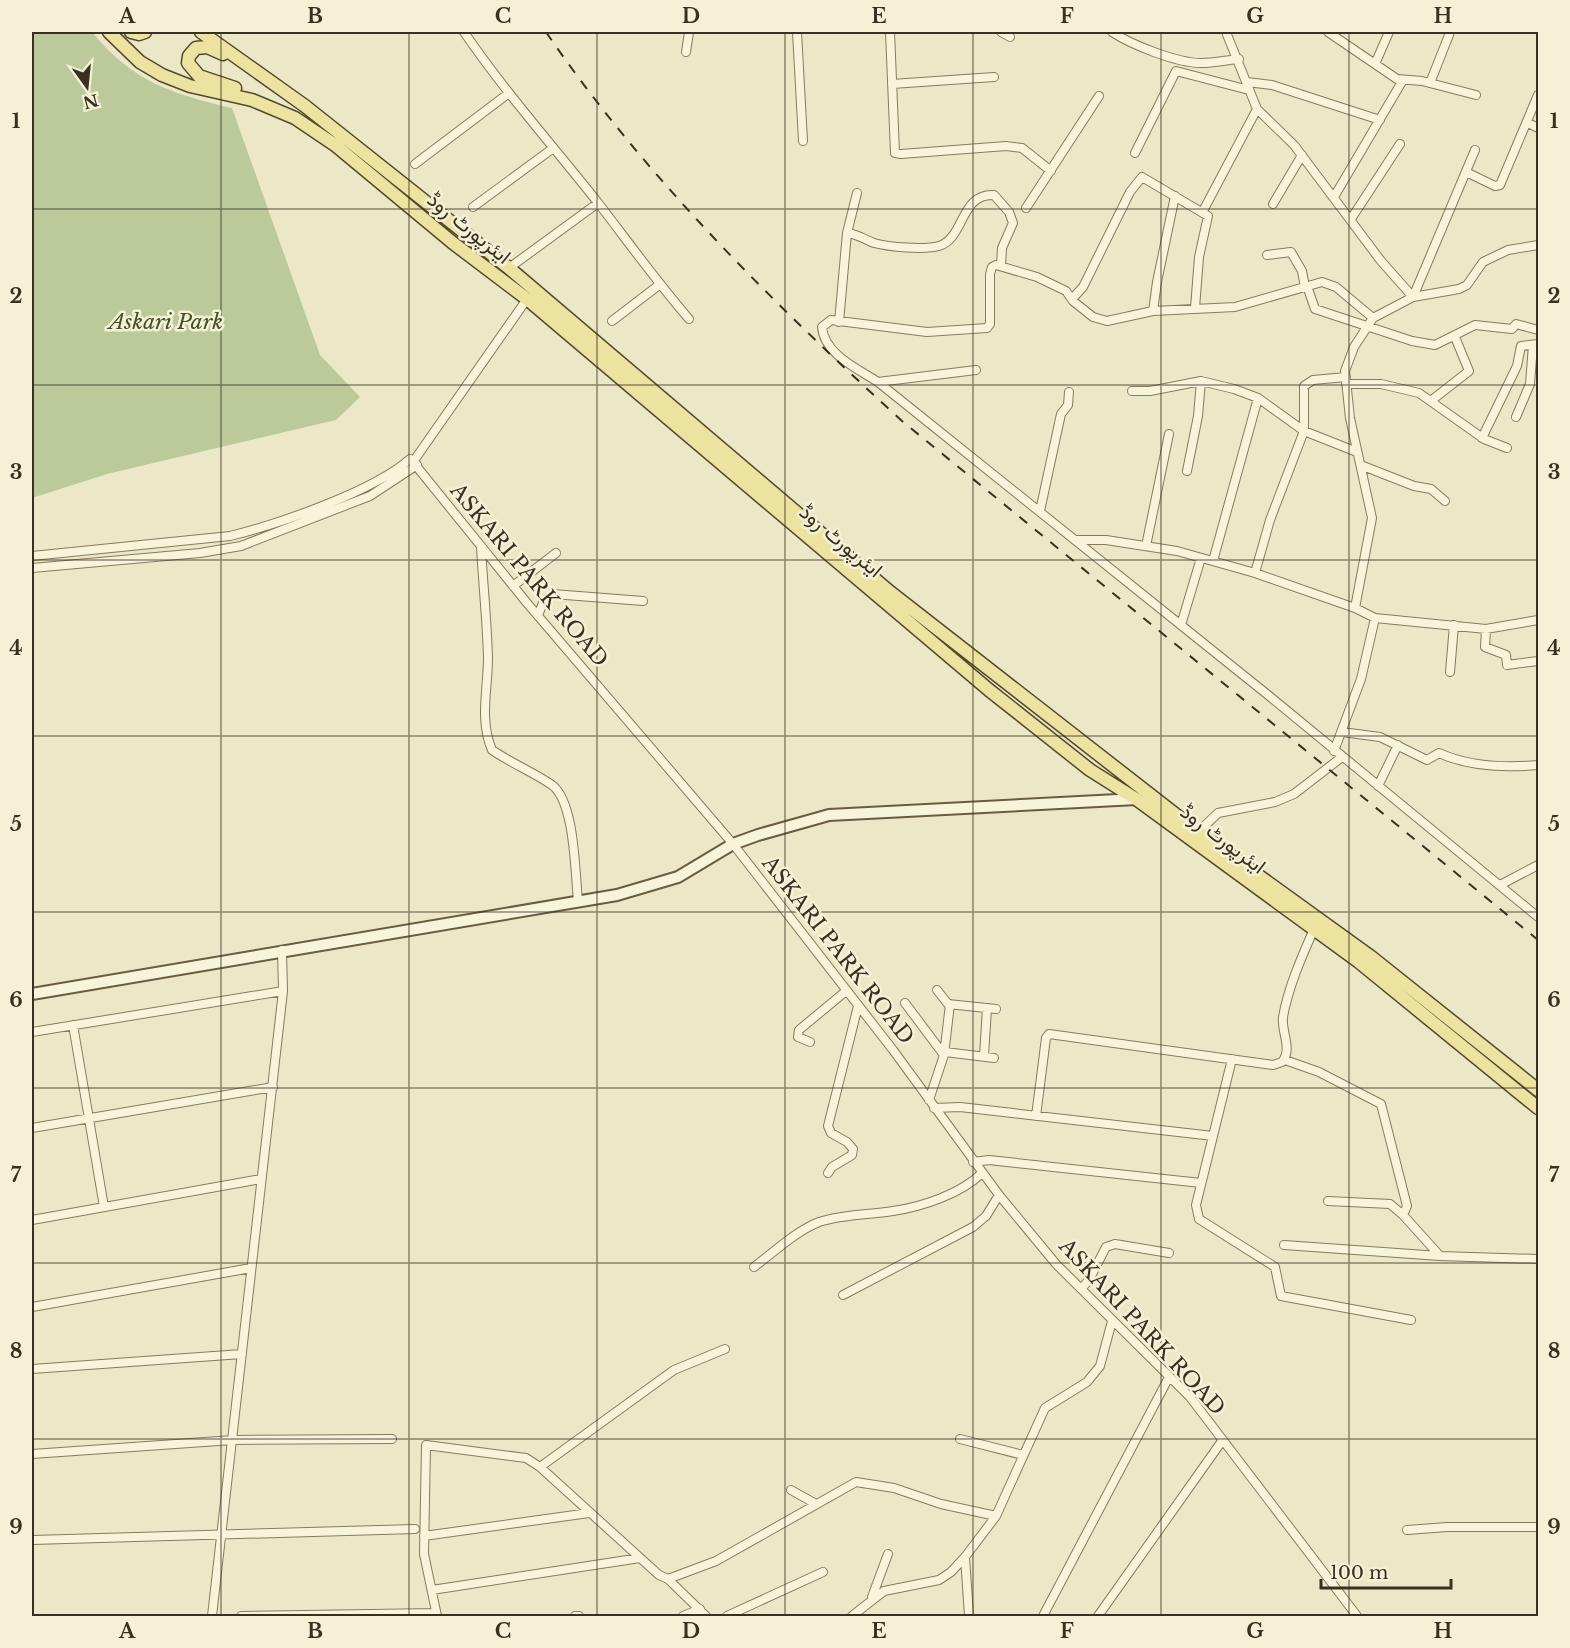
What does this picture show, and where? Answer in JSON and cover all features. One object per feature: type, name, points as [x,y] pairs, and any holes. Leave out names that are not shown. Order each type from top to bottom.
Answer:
[{"type":"main road","name":"ایئرپورٹ روڈ","points":[[109,32],[140,62],[162,75],[267,106],[295,118],[335,145],[453,243],[527,299],[989,690],[1090,770],[1136,799],[1359,962],[1539,1108]]},
{"type":"main road","points":[[131,32],[139,34],[145,32]]},
{"type":"main road","name":"ایئرپورٹ روڈ","points":[[201,32],[343,135],[509,267],[890,592],[1155,796],[1198,832],[1370,956],[1539,1090]]},
{"type":"main road","points":[[247,64],[202,47],[191,51],[188,59],[189,68],[199,76],[257,97],[267,106]]},
{"type":"street","points":[[464,32],[552,149],[598,203],[659,285],[689,319]]},
{"type":"street","points":[[686,52],[689,32]]},
{"type":"street","points":[[797,32],[803,141]]},
{"type":"street","points":[[890,32],[896,153],[1006,146],[1022,148],[1051,171]]},
{"type":"street","points":[[1001,32],[1010,37]]},
{"type":"street","points":[[1112,32],[1124,39],[1180,59],[1200,63],[1239,59]]},
{"type":"street","points":[[1226,32],[1239,59],[1257,109],[1302,155],[1413,297]]},
{"type":"street","points":[[1328,32],[1403,80],[1412,79],[1476,95]]},
{"type":"street","points":[[1375,64],[1389,32]]},
{"type":"street","points":[[1430,83],[1449,35]]},
{"type":"street","points":[[1135,153],[1176,70],[1248,86],[1272,85],[1380,120]]},
{"type":"street","points":[[892,84],[994,77]]},
{"type":"street","points":[[1334,197],[1403,80]]},
{"type":"street","points":[[415,164],[509,93]]},
{"type":"street","points":[[1466,172],[1495,186],[1500,185],[1539,95]]},
{"type":"street","points":[[1026,208],[1099,96]]},
{"type":"street","points":[[1203,211],[1257,109]]},
{"type":"street","points":[[1528,123],[1539,128]]},
{"type":"street","points":[[1351,219],[1400,144]]},
{"type":"street","points":[[473,207],[552,149]]},
{"type":"street","points":[[1413,297],[1475,150]]},
{"type":"street","points":[[1273,204],[1302,155]]},
{"type":"street","points":[[1072,299],[1083,287],[1138,180],[1142,177],[1208,216],[1199,257],[1195,308]]},
{"type":"street","points":[[839,322],[847,233],[857,193]]},
{"type":"street","points":[[847,233],[897,247],[938,246],[951,236],[973,201],[986,195],[994,195],[1008,212],[1013,223],[1002,248],[1001,266]]},
{"type":"street","points":[[1153,311],[1175,196]]},
{"type":"street","points":[[509,267],[598,203]]},
{"type":"street","points":[[1355,608],[1372,518],[1363,466],[1357,452],[1345,371],[1354,347],[1371,322],[1413,297],[1459,290],[1467,285],[1483,262],[1508,250],[1539,245]]},
{"type":"street","points":[[1267,255],[1291,252],[1302,271],[1315,309],[1371,322],[1412,341],[1435,345],[1475,325],[1512,329],[1515,324],[1539,330]]},
{"type":"street","points":[[1371,322],[1336,287],[1322,282],[1235,307],[1153,311],[1107,321],[1094,317],[1066,291],[1037,277],[1001,266],[992,267],[990,274],[990,324],[987,328],[927,332],[831,320],[822,327],[827,343],[841,357],[878,382],[1076,540],[1539,917]]},
{"type":"street","points":[[612,321],[659,285]]},
{"type":"street","points":[[32,568],[200,553],[241,546],[370,496],[413,462],[527,299]]},
{"type":"street","points":[[1432,400],[1469,371],[1455,337]]},
{"type":"street","points":[[1482,438],[1515,370],[1521,346],[1536,344],[1530,384],[1516,417]]},
{"type":"street","points":[[878,382],[976,369]]},
{"type":"street","points":[[1255,573],[1270,520],[1304,431],[1304,386],[1307,382],[1346,380],[1380,384],[1419,393],[1432,400],[1482,438],[1507,448]]},
{"type":"street","points":[[1132,391],[1150,391],[1201,381],[1258,398],[1304,431],[1357,452]]},
{"type":"street","points":[[1186,471],[1198,417],[1201,381]]},
{"type":"street","points":[[1040,512],[1060,414],[1068,405],[1069,392]]},
{"type":"street","points":[[1213,561],[1258,398]]},
{"type":"street","points":[[1146,546],[1169,434]]},
{"type":"street","points":[[32,556],[210,540],[253,530],[362,489],[413,462]]},
{"type":"street","name":"ASKARI PARK ROAD","points":[[413,462],[513,586],[734,844],[929,1100],[999,1196],[1081,1289],[1190,1397],[1357,1617]]},
{"type":"street","points":[[1363,466],[1414,486],[1431,489],[1445,501]]},
{"type":"street","points":[[1076,540],[1106,540],[1146,546],[1213,561],[1255,573],[1355,608],[1375,618],[1486,629],[1539,620]]},
{"type":"street","points":[[481,546],[488,659],[484,718],[488,740],[492,750],[554,787],[564,801],[570,822],[578,901]]},
{"type":"street","points":[[513,586],[556,553]]},
{"type":"street","points":[[1181,625],[1201,558]]},
{"type":"street","points":[[538,615],[543,603],[553,594],[644,600]]},
{"type":"street","points":[[1334,751],[1361,679],[1375,618]]},
{"type":"street","points":[[1450,672],[1454,625]]},
{"type":"street","points":[[1486,629],[1485,647],[1506,656],[1508,665],[1539,661]]},
{"type":"street","points":[[1342,732],[1371,735],[1398,745],[1427,760],[1439,753],[1482,765],[1514,767],[1539,765]]},
{"type":"street","points":[[1378,786],[1398,745]]},
{"type":"street","points":[[1198,832],[1218,813],[1275,802],[1294,794],[1342,757]]},
{"type":"street","points":[[32,994],[617,895],[678,877],[734,844],[830,815],[1136,799],[1155,796]]},
{"type":"street","points":[[1500,885],[1539,865]]},
{"type":"street","points":[[1285,1060],[1287,1043],[1284,1016],[1302,957],[1314,929]]},
{"type":"street","points":[[212,1617],[273,1087],[283,991],[282,950]]},
{"type":"street","points":[[937,990],[950,1004],[996,1009]]},
{"type":"street","points":[[32,1032],[283,991]]},
{"type":"street","points":[[810,1042],[798,1036],[799,1030],[846,991]]},
{"type":"street","points":[[905,1003],[944,1054],[994,1058]]},
{"type":"street","points":[[929,1100],[944,1054],[950,1004]]},
{"type":"street","points":[[828,1173],[832,1167],[852,1155],[853,1149],[848,1142],[831,1133],[828,1126],[858,1006]]},
{"type":"street","points":[[984,1056],[987,1008]]},
{"type":"street","points":[[73,1025],[104,1207]]},
{"type":"street","points":[[1036,1116],[1046,1038],[1049,1035],[1274,1065],[1285,1060],[1319,1071],[1381,1104],[1407,1206],[1403,1215]]},
{"type":"street","points":[[1232,1059],[1201,1183],[1196,1209],[1199,1219],[1275,1267],[1281,1296],[1411,1320]]},
{"type":"street","points":[[32,1128],[273,1087]]},
{"type":"street","points":[[934,1108],[960,1107],[1213,1136]]},
{"type":"street","points":[[973,1162],[989,1160],[1201,1183]]},
{"type":"street","points":[[754,1267],[817,1223],[855,1214],[891,1212],[919,1205],[962,1188],[982,1173]]},
{"type":"street","points":[[32,1220],[261,1179]]},
{"type":"street","points":[[843,1295],[973,1227],[986,1216],[999,1196]]},
{"type":"street","points":[[1328,1201],[1390,1204],[1440,1256]]},
{"type":"street","points":[[1081,1289],[1089,1280],[1106,1246],[1115,1244],[1169,1253]]},
{"type":"street","points":[[1284,1245],[1440,1256],[1539,1259]]},
{"type":"street","points":[[32,1307],[251,1268]]},
{"type":"street","points":[[852,1617],[872,1599],[895,1588],[939,1580],[951,1572],[965,1557],[996,1516],[1045,1408],[1087,1382],[1100,1366],[1112,1321]]},
{"type":"street","points":[[540,1467],[674,1370],[725,1349]]},
{"type":"street","points":[[32,1369],[242,1354]]},
{"type":"street","points":[[1043,1617],[1169,1377]]},
{"type":"street","points":[[32,1454],[233,1440],[392,1439]]},
{"type":"street","points":[[960,1439],[1023,1455]]},
{"type":"street","points":[[1098,1617],[1222,1441]]},
{"type":"street","points":[[241,1617],[436,1615],[424,1536],[426,1445],[526,1458],[540,1467],[639,1558],[659,1575],[668,1579],[706,1617]]},
{"type":"street","points":[[668,1579],[716,1561],[856,1482],[894,1488],[941,1504],[996,1516]]},
{"type":"street","points":[[791,1490],[816,1504]]},
{"type":"street","points":[[424,1536],[589,1513]]},
{"type":"street","points":[[1407,1530],[1447,1527],[1539,1527]]},
{"type":"street","points":[[32,1540],[415,1529]]},
{"type":"street","points":[[872,1599],[888,1554]]},
{"type":"street","points":[[965,1557],[965,1593],[969,1617]]},
{"type":"street","points":[[432,1590],[639,1558]]},
{"type":"street","points":[[727,1617],[823,1572]]},
{"type":"street","points":[[683,1617],[700,1609]]},
{"type":"green space","name":"Askari Park","points":[[32,32],[92,32],[122,63],[154,83],[171,91],[232,108],[320,355],[360,397],[336,420],[107,474],[32,498]]},
{"type":"railway","points":[[546,32],[584,86],[668,188],[806,331],[902,421],[1538,940]]}]
